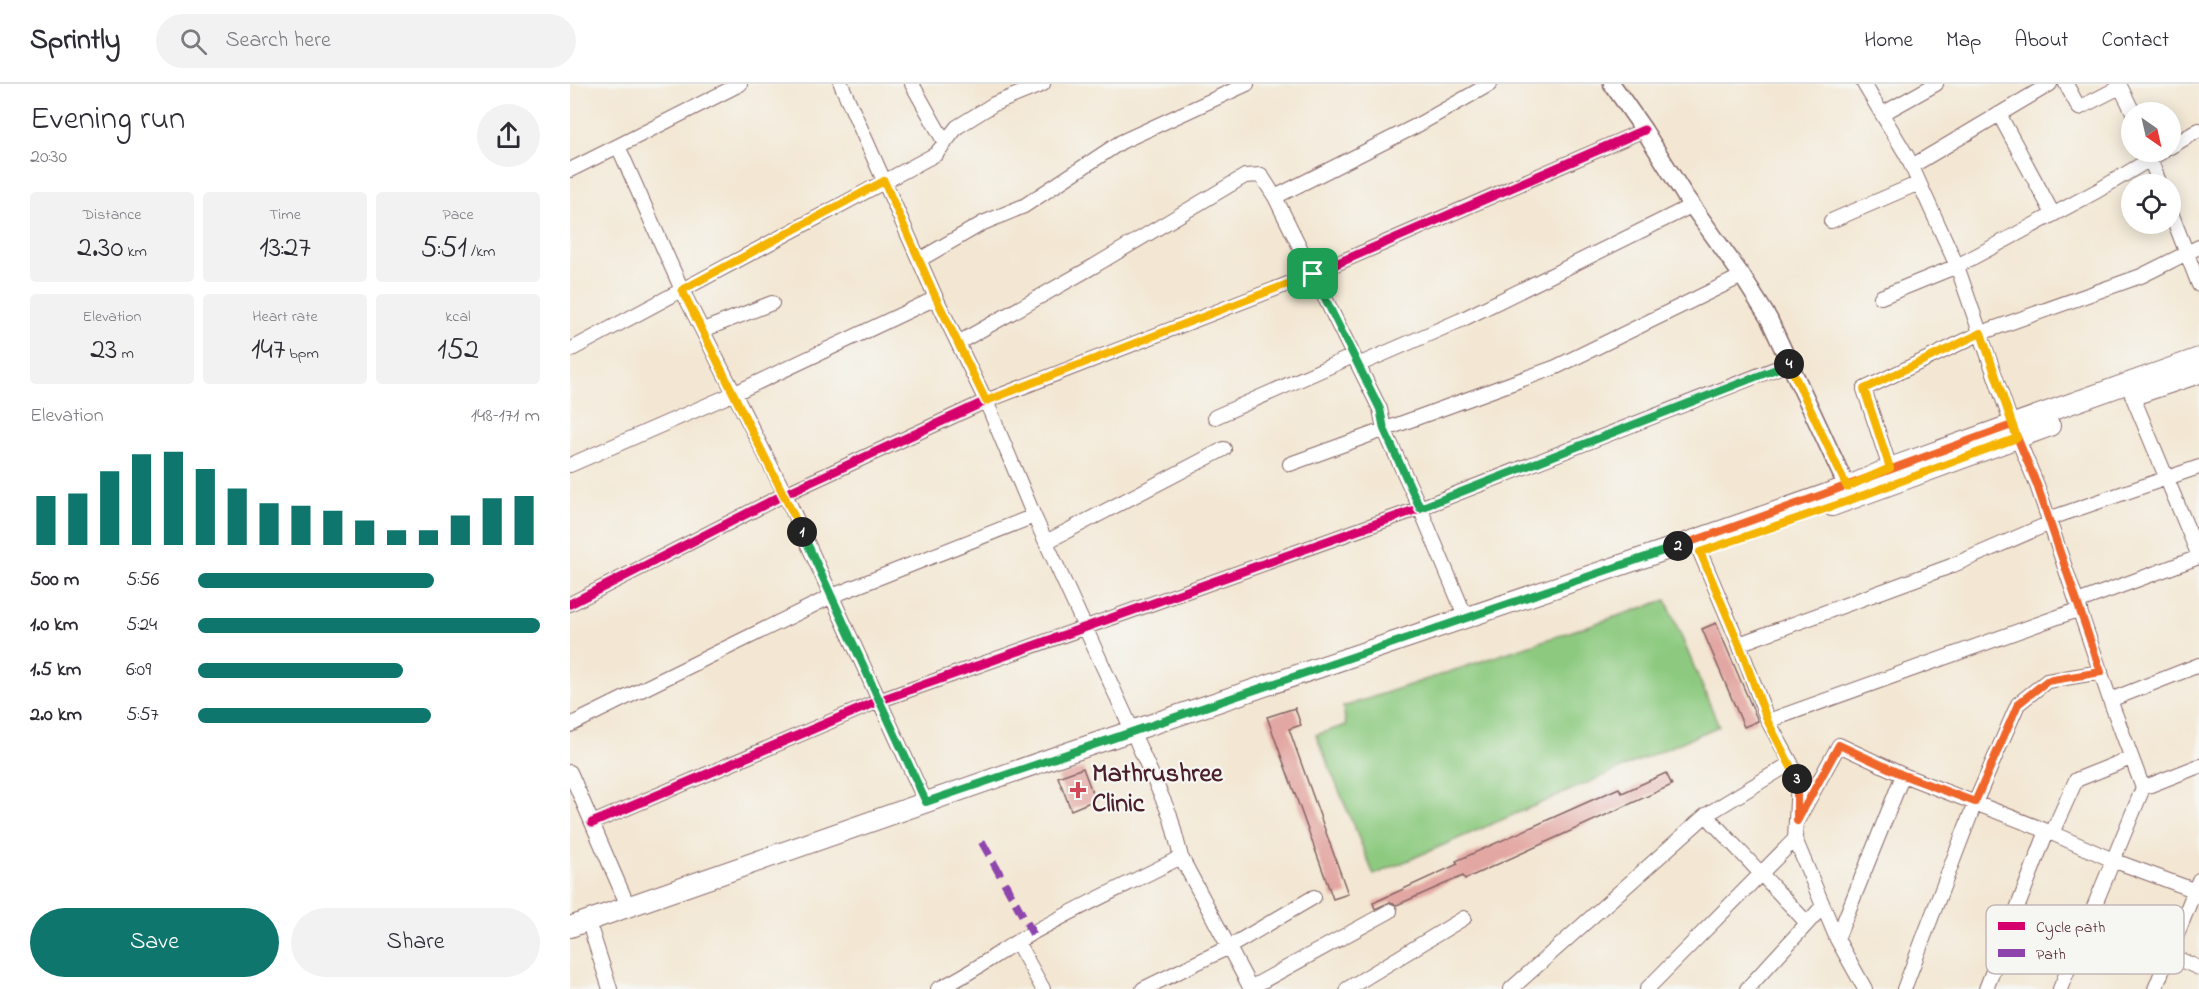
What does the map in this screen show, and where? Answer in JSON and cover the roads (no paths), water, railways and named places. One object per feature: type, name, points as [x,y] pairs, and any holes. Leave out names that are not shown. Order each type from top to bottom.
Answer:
[{"type":"main road","points":[[570,927],[926,802],[1353,666],[1845,502],[2199,357]]},
{"type":"main road","points":[[570,941],[1466,618],[1847,487],[1890,468],[2014,432],[2199,373]]},
{"type":"street","points":[[570,170],[740,84]]},
{"type":"street","points":[[841,84],[936,298],[986,401],[1034,516],[1170,815],[1181,857],[1250,988],[1390,911]]},
{"type":"street","points":[[912,84],[945,143]]},
{"type":"street","points":[[570,350],[936,154],[957,127],[994,104],[1043,84]]},
{"type":"street","points":[[919,260],[983,223],[1024,206],[1121,142],[1247,84]]},
{"type":"street","points":[[1275,197],[1416,126],[1490,84]]},
{"type":"street","points":[[1612,84],[1644,130],[1691,206],[1742,276],[1769,319],[1847,487]]},
{"type":"street","points":[[1864,84],[1912,166],[1957,266],[2014,432],[2049,521],[2110,700],[2143,788],[2096,905]]},
{"type":"street","points":[[1882,114],[1936,84]]},
{"type":"street","points":[[1912,166],[2050,84]]},
{"type":"street","points":[[2066,84],[2079,108],[2120,85],[2128,102]]},
{"type":"street","points":[[2000,114],[2053,214]]},
{"type":"street","points":[[570,604],[785,494],[986,401],[1313,274],[1644,130]]},
{"type":"street","points":[[2181,141],[2199,130]]},
{"type":"street","points":[[618,146],[682,290],[785,494],[926,802]]},
{"type":"street","points":[[1881,297],[1957,266],[2053,214],[2141,162]]},
{"type":"street","points":[[958,343],[1095,266],[1245,176],[1261,175],[1275,197],[1380,409],[1384,429],[1466,618]]},
{"type":"street","points":[[1832,221],[1919,183]]},
{"type":"street","points":[[1215,417],[1461,320],[1691,206]]},
{"type":"street","points":[[2181,229],[2193,250],[2199,285]]},
{"type":"street","points":[[1890,468],[1864,389],[1981,333],[2141,276],[2193,250]]},
{"type":"street","points":[[1290,464],[1556,367],[1742,276]]},
{"type":"street","points":[[570,465],[735,393],[936,298]]},
{"type":"street","points":[[703,330],[772,303]]},
{"type":"street","points":[[591,823],[881,700],[1420,508],[1790,363]]},
{"type":"street","points":[[1768,722],[2078,606],[2199,556],[2132,395]]},
{"type":"street","points":[[1046,542],[1224,449]]},
{"type":"street","points":[[1739,644],[1951,566],[2049,521],[2199,467]]},
{"type":"street","points":[[570,725],[832,596],[1034,516]]},
{"type":"street","points":[[1700,552],[1739,644],[1768,722],[1791,763],[1798,782],[1795,839],[1837,939],[1864,989]]},
{"type":"street","points":[[2110,700],[2199,665]]},
{"type":"street","points":[[1904,989],[1975,802],[2018,704],[2047,681],[2101,672]]},
{"type":"street","points":[[1797,821],[1839,745],[1903,775],[2050,832],[2115,861],[2198,888],[2184,920]]},
{"type":"street","points":[[2020,905],[2050,832],[2076,780],[2131,758]]},
{"type":"street","points":[[1511,989],[1706,815],[1791,763]]},
{"type":"street","points":[[2143,788],[2199,766]]},
{"type":"street","points":[[570,772],[628,906]]},
{"type":"street","points":[[1837,939],[1903,775]]},
{"type":"street","points":[[1706,815],[1760,875],[1808,923]]},
{"type":"street","points":[[1647,989],[1795,839]]},
{"type":"street","points":[[938,989],[963,977],[1017,942],[1079,908],[1181,857]]},
{"type":"street","points":[[1143,989],[1228,947],[1314,897]]},
{"type":"street","points":[[1747,989],[1823,906]]},
{"type":"street","points":[[1347,989],[1464,918]]},
{"type":"street","points":[[592,933],[610,989]]},
{"type":"street","points":[[1017,942],[1043,989]]},
{"type":"street","points":[[2184,962],[2199,968]]},
{"type":"street","points":[[1986,989],[1992,974]]},
{"type":"street","points":[[2061,989],[2067,974]]},
{"type":"street","points":[[2155,989],[2161,974]]},
{"type":"place","name":"Mathrushree Clinic","points":[[1078,790]]}]
